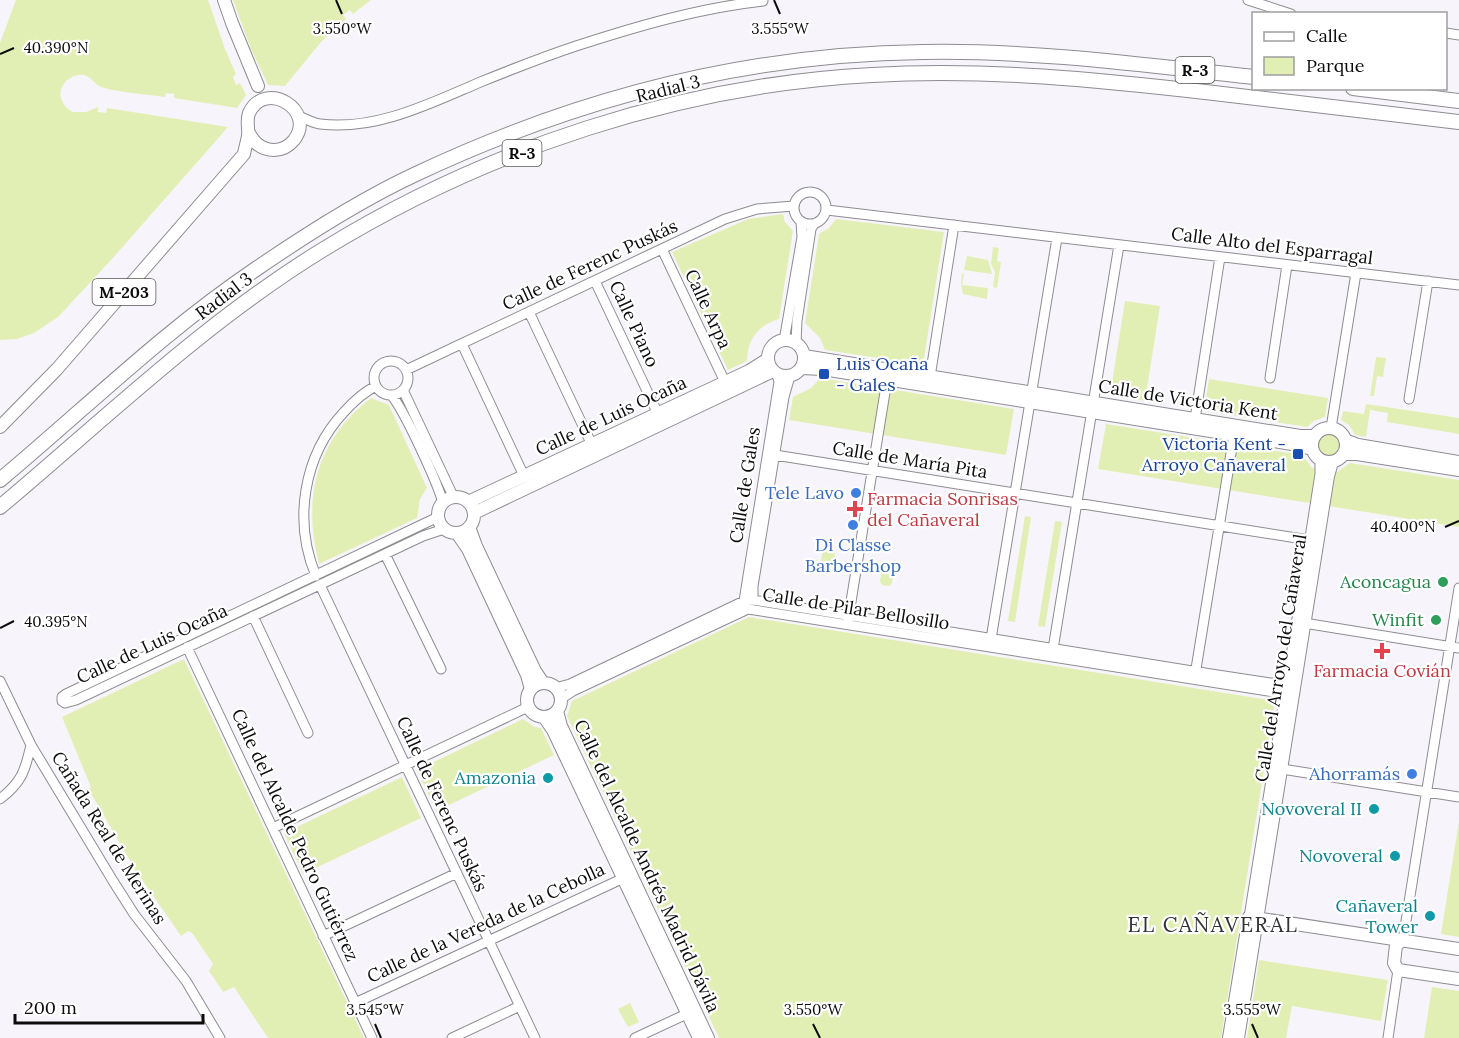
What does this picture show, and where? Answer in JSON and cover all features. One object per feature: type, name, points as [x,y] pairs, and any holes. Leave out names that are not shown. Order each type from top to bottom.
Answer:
[{"type":"highway","name":"Radial 3","points":[[0,480],[161,340],[253,271],[302,238],[414,174],[538,123],[600,102],[737,69],[809,59],[923,52],[1038,54],[1252,77]]},
{"type":"highway","name":"Radial 3","points":[[0,507],[202,336],[263,289],[323,249],[395,209],[477,170],[615,120],[698,99],[763,86],[869,75],[934,73],[998,74],[1146,86],[1459,122]]},
{"type":"highway","points":[[1369,90],[1459,101]]},
{"type":"main road","points":[[224,0],[231,23],[258,86],[274,98],[289,103],[298,116],[300,125],[294,141],[282,149],[264,149],[244,154]]},
{"type":"main road","points":[[258,86],[254,106],[247,119],[252,140],[264,149]]},
{"type":"main road","points":[[254,106],[274,98]]},
{"type":"main road","name":"M-203","points":[[0,427],[57,369],[244,154],[249,133]]},
{"type":"main road","points":[[803,362],[790,376],[773,368],[772,347],[790,342],[801,349],[803,362],[811,367],[887,380],[1031,398]]},
{"type":"main road","points":[[803,362],[930,377],[1031,398]]},
{"type":"main road","name":"Calle de Luis Ocaña","points":[[471,508],[525,478],[762,364],[773,368]]},
{"type":"main road","name":"Calle de Luis Ocaña","points":[[471,508],[773,368]]},
{"type":"main road","name":"Calle de Victoria Kent","points":[[1031,398],[1195,419],[1300,436],[1315,436]]},
{"type":"main road","name":"Calle de Victoria Kent","points":[[1092,407],[1298,445],[1321,457]]},
{"type":"main road","points":[[1459,462],[1358,445],[1345,440],[1341,434],[1331,428],[1324,429],[1315,436],[1321,457],[1357,454],[1459,470]]},
{"type":"main road","points":[[1343,454],[1345,440]]},
{"type":"main road","name":"Calle del Arroyo del Cañaveral","points":[[1238,1038],[1253,917],[1282,769],[1328,476],[1321,457]]},
{"type":"main road","points":[[462,499],[471,508],[473,521],[469,527],[457,533],[444,529],[438,517],[448,500],[462,499]]},
{"type":"main road","points":[[457,533],[468,549],[527,675],[531,689],[527,700],[528,707],[533,713],[544,717],[558,699],[535,671],[469,527]]},
{"type":"main road","points":[[531,689],[543,683]]},
{"type":"main road","name":"Calle del Alcalde Andrés Madrid Dávila","points":[[558,699],[558,718],[627,876],[704,1037]]},
{"type":"main road","name":"Calle del Alcalde Andrés Madrid Dávila","points":[[544,717],[553,730],[627,876]]},
{"type":"main road","points":[[1229,1038],[1253,917],[1459,949]]},
{"type":"main road","points":[[1403,940],[1396,945],[1394,963],[1398,970],[1459,979]]},
{"type":"street","points":[[1248,0],[1285,12]]},
{"type":"street","points":[[298,116],[318,124],[352,124],[388,118],[576,46],[680,15],[727,5],[763,1]]},
{"type":"street","points":[[298,134],[318,124]]},
{"type":"street","points":[[813,192],[822,196],[827,210],[823,219],[814,224],[811,230],[795,334],[790,342],[802,237],[801,222],[795,215],[794,206],[795,201],[802,194],[813,192]]},
{"type":"street","name":"Calle de Ferenc Puskás","points":[[406,370],[737,214],[757,209],[794,206]]},
{"type":"street","points":[[827,210],[1057,238],[991,639]]},
{"type":"street","points":[[801,222],[814,224]]},
{"type":"street","points":[[930,377],[954,225]]},
{"type":"street","name":"Calle Alto del Esparragal","points":[[1057,238],[1459,285]]},
{"type":"street","points":[[1053,649],[1119,245]]},
{"type":"street","name":"Calle Arpa","points":[[662,249],[725,382]]},
{"type":"street","points":[[1195,419],[1220,257]]},
{"type":"street","points":[[1270,378],[1287,265]]},
{"type":"street","points":[[1331,428],[1356,273]]},
{"type":"street","name":"Calle Piano","points":[[595,281],[658,414]]},
{"type":"street","points":[[1409,399],[1428,281]]},
{"type":"street","points":[[529,312],[592,445]]},
{"type":"street","points":[[462,344],[525,478]]},
{"type":"street","points":[[385,362],[397,362],[406,370],[407,381],[403,390],[391,395],[381,392],[376,386],[374,378],[376,370],[385,362]]},
{"type":"street","name":"Calle de Gales","points":[[748,600],[779,382],[773,368]]},
{"type":"street","name":"Calle de Gales","points":[[748,600],[753,586],[790,376]]},
{"type":"street","points":[[848,620],[887,380]]},
{"type":"street","name":"Calle de Ferenc Puskás","points":[[376,386],[355,400],[334,423],[320,445],[305,492],[303,523],[307,550],[318,580],[535,1038]]},
{"type":"street","points":[[403,390],[448,500]]},
{"type":"street","points":[[391,395],[431,473],[448,500]]},
{"type":"street","points":[[1194,676],[1234,435]]},
{"type":"street","name":"Calle de María Pita","points":[[775,455],[1309,540]]},
{"type":"street","name":"Calle del Arroyo del Cañaveral","points":[[1253,917],[1321,457]]},
{"type":"street","name":"Calle de Luis Ocaña","points":[[438,517],[318,580],[253,616],[76,700],[65,703],[62,701],[62,697],[66,694],[318,580],[444,529]]},
{"type":"street","points":[[385,554],[441,669]]},
{"type":"street","points":[[1403,940],[1454,647],[1459,588]]},
{"type":"street","name":"Calle de Pilar Bellosillo","points":[[558,699],[570,684],[748,600],[1022,652],[1194,676]]},
{"type":"street","name":"Calle de Pilar Bellosillo","points":[[558,699],[748,609],[991,639],[1194,676]]},
{"type":"street","points":[[253,616],[308,733]]},
{"type":"street","points":[[1304,623],[1454,647]]},
{"type":"street","name":"Calle del Alcalde Pedro Gutiérrez","points":[[187,647],[372,1038]]},
{"type":"street","points":[[1194,676],[1287,683]]},
{"type":"street","points":[[1194,676],[1281,693],[1285,698]]},
{"type":"street","name":"Cañada Real de Merinas","points":[[0,681],[31,745],[134,914],[186,981],[220,1038]]},
{"type":"street","points":[[273,828],[528,707]]},
{"type":"street","points":[[0,799],[15,787],[25,771],[31,745]]},
{"type":"street","points":[[1282,769],[1459,797]]},
{"type":"street","points":[[323,936],[457,873]]},
{"type":"street","name":"Calle de la Vereda de la Cebolla","points":[[355,1003],[627,876]]},
{"type":"street","points":[[1388,1038],[1398,970]]},
{"type":"street","points":[[452,1038],[520,1006]]},
{"type":"street","points":[[635,1038],[691,1012]]},
{"type":"green space","points":[[16,0],[208,0],[236,74],[233,77],[236,85],[240,83],[246,95],[237,108],[174,98],[174,94],[166,93],[165,97],[111,90],[101,87],[84,75],[74,76],[66,81],[61,98],[73,112],[86,112],[98,107],[98,112],[106,113],[107,108],[228,127],[58,317],[34,333],[17,339],[0,340],[0,43]]},
{"type":"green space","points":[[233,0],[371,0],[353,14],[350,10],[343,15],[346,19],[321,42],[285,86],[268,85],[251,49]]},
{"type":"green space","points":[[783,214],[785,222],[793,231],[779,319],[765,325],[755,334],[749,346],[747,361],[728,370],[672,252],[748,219]]},
{"type":"green space","points":[[836,219],[944,232],[923,365],[825,350],[820,338],[805,323],[819,234],[829,228]]},
{"type":"green space","points":[[993,247],[999,248],[997,261],[1001,262],[997,288],[993,287],[995,272],[991,264]]},
{"type":"green space","points":[[967,256],[988,260],[992,274],[964,270]]},
{"type":"green space","points":[[962,273],[964,274],[962,285],[988,288],[987,299],[963,294],[961,284]]},
{"type":"green space","points":[[1125,301],[1160,306],[1145,401],[1110,395]]},
{"type":"green space","points":[[1376,357],[1386,358],[1383,377],[1377,376],[1374,396],[1370,396]]},
{"type":"green space","points":[[820,378],[1014,409],[1006,455],[789,420],[793,397],[811,388]]},
{"type":"green space","points":[[1209,379],[1328,398],[1325,417],[1314,421],[1307,427],[1204,411]]},
{"type":"green space","points":[[371,398],[389,405],[427,488],[420,499],[417,518],[319,564],[312,516],[313,494],[318,472],[337,432],[352,414]]},
{"type":"green space","points":[[1366,404],[1459,418],[1459,434],[1387,422],[1388,413],[1370,410],[1366,437],[1355,435],[1350,426],[1341,420],[1343,411],[1364,414]]},
{"type":"green space","points":[[1106,424],[1302,455],[1312,468],[1337,472],[1350,463],[1459,480],[1459,527],[1098,469]]},
{"type":"green space","points":[[1329,434],[1337,437],[1340,445],[1337,453],[1329,456],[1321,453],[1318,445],[1321,437]]},
{"type":"green space","points":[[1025,516],[1031,517],[1015,622],[1008,621]]},
{"type":"green space","points":[[1055,521],[1062,522],[1045,627],[1038,626]]},
{"type":"green space","points":[[823,548],[834,549],[835,556],[831,571],[820,569]]},
{"type":"green space","points":[[893,561],[892,569],[888,571],[888,574],[893,576],[892,583],[889,586],[882,585],[880,581],[883,562]]},
{"type":"green space","points":[[749,617],[1275,701],[1221,1038],[719,1038],[567,716],[572,701]]},
{"type":"green space","points":[[184,659],[364,1038],[268,1038],[234,987],[223,992],[209,971],[213,964],[192,933],[188,931],[181,936],[136,871],[89,790],[91,787],[62,717]]},
{"type":"green space","points":[[523,719],[541,728],[554,755],[436,811],[417,770]]},
{"type":"green space","points":[[402,777],[421,818],[303,874],[284,833]]},
{"type":"green space","points":[[1459,821],[1459,937],[1441,934]]},
{"type":"green space","points":[[1259,960],[1388,980],[1381,1021],[1292,1006],[1286,1038],[1247,1038]]},
{"type":"green space","points":[[1432,987],[1459,991],[1459,1038],[1424,1038]]},
{"type":"green space","points":[[630,1003],[639,1022],[628,1027],[618,1009]]},
{"type":"place","name":"Luis Ocaña - Gales","points":[[824,374]]},
{"type":"place","name":"Victoria Kent - Arroyo Cañaveral","points":[[1298,454]]},
{"type":"place","name":"Tele Lavo","points":[[856,493]]},
{"type":"place","name":"Farmacia Sonrisas del Cañaveral","points":[[855,509]]},
{"type":"place","name":"Di Classe Barbershop","points":[[853,525]]},
{"type":"place","name":"Aconcagua","points":[[1443,582]]},
{"type":"place","name":"Winfit","points":[[1436,620]]},
{"type":"place","name":"Farmacia Covián","points":[[1382,651]]},
{"type":"place","name":"Ahorramás","points":[[1412,774]]},
{"type":"place","name":"Amazonia","points":[[548,778]]},
{"type":"place","name":"Novoveral II","points":[[1374,809]]},
{"type":"place","name":"Novoveral","points":[[1395,856]]},
{"type":"place","name":"Cañaveral Tower","points":[[1430,916]]},
{"type":"district","name":"EL CAÑAVERAL","points":[[1213,925]]}]
